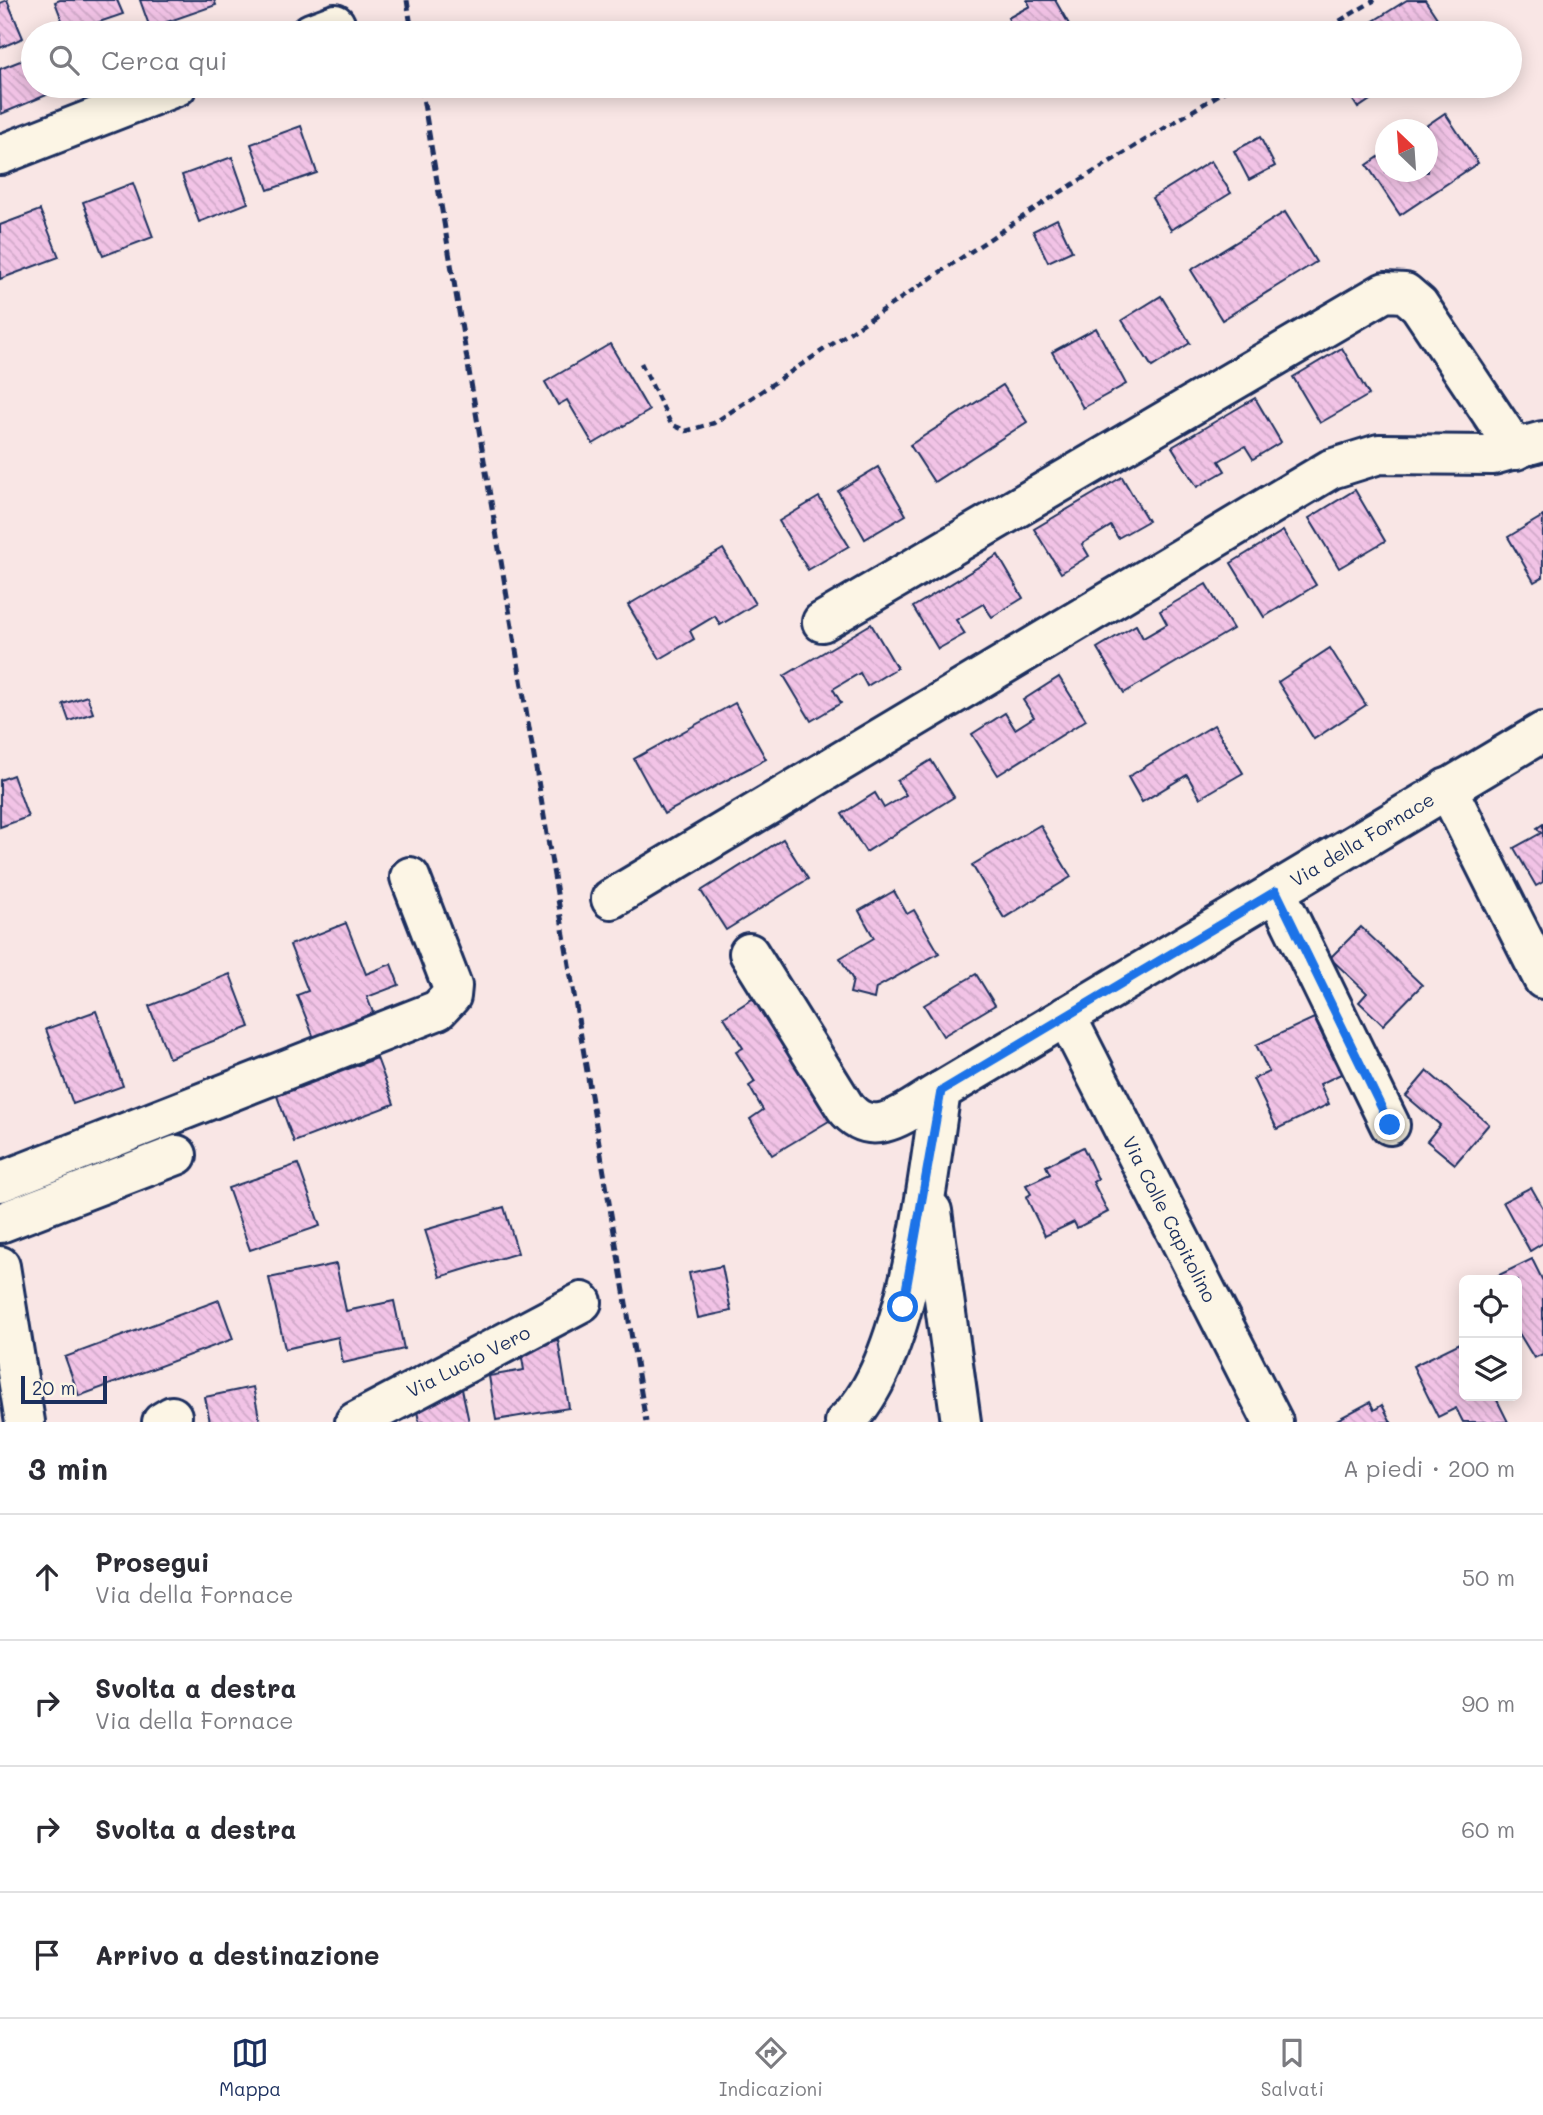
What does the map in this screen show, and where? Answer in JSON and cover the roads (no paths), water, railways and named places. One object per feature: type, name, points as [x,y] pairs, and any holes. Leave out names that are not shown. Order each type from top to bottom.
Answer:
[{"type":"street","points":[[0,155],[146,98]]},
{"type":"street","points":[[611,899],[1331,469],[1359,458],[1379,454],[1484,455],[1530,446],[1416,301],[1399,291],[1385,292],[822,622]]},
{"type":"street","name":"Via della Fornace","points":[[749,953],[842,1103],[856,1121],[869,1125],[886,1123],[1543,732]]},
{"type":"street","points":[[1447,788],[1543,979]]},
{"type":"street","points":[[0,1182],[439,1010],[451,996],[452,986],[410,877]]},
{"type":"street","points":[[1276,891],[1390,1125]]},
{"type":"street","name":"Via Colle Capitolino","points":[[1066,1016],[1273,1422]]},
{"type":"street","points":[[845,1422],[858,1409],[881,1371],[900,1320],[928,1181],[941,1091]]},
{"type":"street","points":[[0,1223],[177,1155]]},
{"type":"street","points":[[928,1181],[961,1422]]},
{"type":"street","points":[[0,1266],[25,1422]]},
{"type":"street","name":"Via Lucio Vero","points":[[355,1422],[582,1301]]},
{"type":"railway","points":[[407,0],[410,21]]},
{"type":"railway","points":[[423,98],[646,1422]]}]
